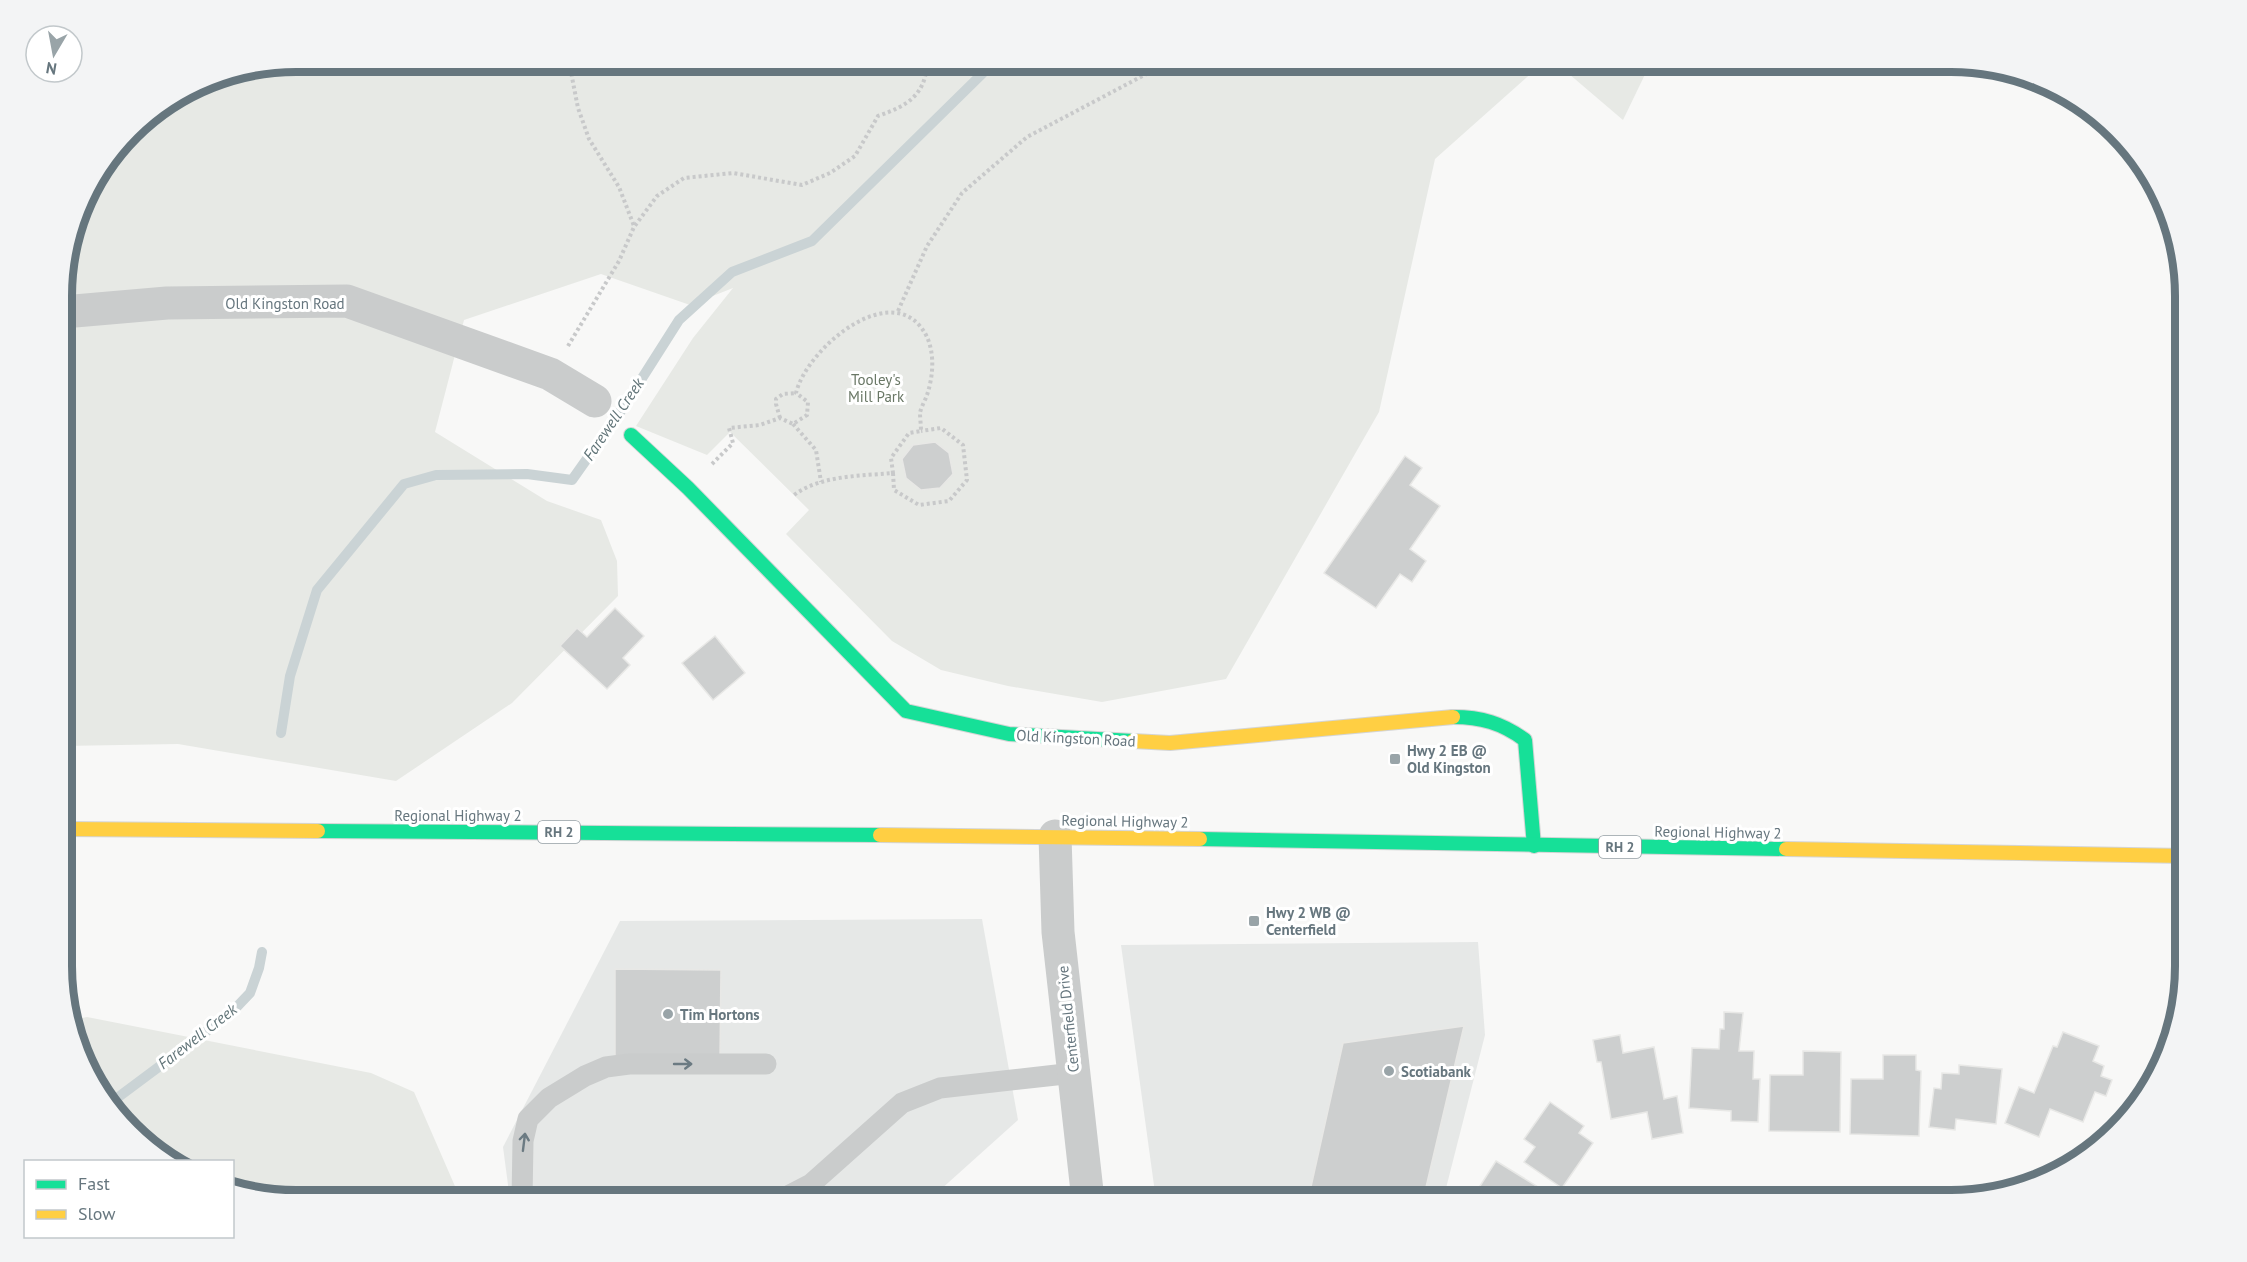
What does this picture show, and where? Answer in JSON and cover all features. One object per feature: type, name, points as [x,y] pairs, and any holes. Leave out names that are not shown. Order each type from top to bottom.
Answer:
[{"type":"main road","name":"Old Kingston Road","points":[[631,435],[688,488],[906,711],[1010,734],[1170,742],[1449,717],[1484,717],[1510,728],[1525,740],[1534,846]]},
{"type":"main road","name":"Regional Highway 2","points":[[72,829],[1055,836],[2175,856]]},
{"type":"street","name":"Old Kingston Road","points":[[72,311],[167,303],[347,301],[550,374],[594,401]]},
{"type":"street","name":"Centerfield Drive","points":[[1055,836],[1058,932],[1087,1190]]},
{"type":"lane","points":[[522,1190],[523,1141],[528,1119],[549,1098],[585,1076],[606,1067],[629,1064],[766,1064]]},
{"type":"lane","points":[[799,1190],[811,1184],[902,1103],[940,1088],[1074,1073]]},
{"type":"path","points":[[571,72],[578,108],[589,139],[619,187],[634,226]]},
{"type":"path","points":[[550,374],[619,261],[634,226],[657,196],[684,178],[733,173],[802,185],[830,174],[855,156],[878,116],[895,111],[916,97],[927,72]]},
{"type":"path","points":[[898,312],[927,246],[962,193],[1027,137],[1150,72]]},
{"type":"path","points":[[796,393],[799,379],[825,345],[861,319],[898,312],[914,320],[927,338],[933,361],[927,393],[920,412],[921,431]]},
{"type":"path","points":[[780,418],[776,399],[783,394],[796,393],[808,402],[807,415],[793,424]]},
{"type":"path","points":[[688,488],[733,443],[729,428],[760,424],[780,418],[793,424],[816,450],[821,482]]},
{"type":"path","points":[[941,428],[963,445],[967,480],[949,501],[919,505],[894,490],[891,458],[909,434],[921,431],[941,428]]},
{"type":"path","points":[[794,495],[800,490],[821,482],[893,473]]},
{"type":"shaded area","points":[[982,919],[1018,1120],[940,1190],[509,1190],[503,1147],[620,921]]},
{"type":"shaded area","points":[[1478,942],[1485,1035],[1446,1190],[1155,1190],[1121,945]]},
{"type":"green space","name":"Tooley's Mill Park","points":[[281,72],[1533,72],[1435,159],[1379,412],[1226,679],[1102,702],[1008,686],[941,670],[892,641],[786,534],[809,510],[730,432],[707,455],[636,426],[693,338],[733,288],[690,305],[601,274],[464,320],[435,432],[547,501],[601,520],[617,561],[618,596],[512,703],[396,781],[178,744],[72,746],[72,281],[76,252],[89,210],[118,159],[137,137],[159,118],[197,95],[252,76]]},
{"type":"green space","points":[[1567,72],[1646,72],[1623,120]]},
{"type":"green space","points":[[87,1017],[371,1073],[414,1092],[457,1190],[281,1190],[234,1181],[234,1160],[184,1160],[148,1135],[118,1103],[95,1065],[78,1019]]},
{"type":"building","points":[[935,442],[949,453],[953,474],[940,488],[921,490],[906,478],[902,459],[913,445]]},
{"type":"building","points":[[1405,456],[1422,468],[1410,485],[1440,506],[1410,549],[1426,561],[1412,582],[1400,574],[1376,608],[1324,573]]},
{"type":"building","points":[[615,608],[644,636],[623,658],[630,665],[607,689],[560,646],[577,628],[587,637]]},
{"type":"building","points":[[715,636],[745,673],[713,700],[682,663]]},
{"type":"building","name":"Tim Hortons","points":[[615,969],[721,970],[720,1060],[615,1059]]},
{"type":"building","points":[[1724,1012],[1743,1013],[1739,1051],[1754,1051],[1753,1079],[1760,1079],[1758,1122],[1731,1121],[1731,1111],[1689,1108],[1692,1048],[1719,1049],[1720,1029],[1724,1029]]},
{"type":"building","points":[[1464,1026],[1425,1190],[1310,1190],[1343,1043]]},
{"type":"building","points":[[2063,1032],[2099,1046],[2093,1061],[2104,1066],[2101,1076],[2112,1080],[2106,1096],[2095,1092],[2083,1122],[2050,1109],[2039,1137],[2005,1123],[2019,1087],[2034,1093],[2053,1046],[2057,1047]]},
{"type":"building","points":[[1620,1035],[1623,1053],[1654,1047],[1664,1099],[1677,1096],[1683,1133],[1652,1139],[1647,1112],[1611,1119],[1601,1062],[1597,1062],[1593,1040]]},
{"type":"building","points":[[1803,1051],[1841,1052],[1840,1132],[1769,1131],[1770,1075],[1803,1075]]},
{"type":"building","points":[[1883,1055],[1916,1055],[1916,1070],[1921,1071],[1919,1136],[1850,1134],[1851,1079],[1883,1079]]},
{"type":"building","points":[[1959,1065],[2002,1069],[1996,1124],[1956,1119],[1955,1130],[1929,1127],[1934,1088],[1941,1089],[1942,1073],[1959,1074]]},
{"type":"building","points":[[1550,1102],[1584,1126],[1579,1133],[1593,1143],[1562,1188],[1524,1162],[1535,1147],[1524,1139]]},
{"type":"building","points":[[1496,1161],[1543,1190],[1477,1190]]},
{"type":"waterway","name":"Farewell Creek","points":[[281,733],[290,676],[317,590],[404,484],[436,475],[527,474],[572,480],[625,405],[679,320],[732,272],[812,241],[984,72]]},
{"type":"waterway","name":"Farewell Creek","points":[[115,1099],[231,1013],[250,993],[262,952]]},
{"type":"traffic: fast","points":[[631,435],[688,488],[906,711],[1009,734],[1133,741]]},
{"type":"traffic: fast","points":[[1453,717],[1491,722],[1525,740],[1534,846]]},
{"type":"traffic: fast","points":[[318,831],[880,835]]},
{"type":"traffic: fast","points":[[1200,839],[1786,849]]},
{"type":"traffic: slow","points":[[1133,741],[1170,743],[1453,717]]},
{"type":"traffic: slow","points":[[72,829],[318,831]]},
{"type":"traffic: slow","points":[[880,835],[1200,839]]},
{"type":"traffic: slow","points":[[1786,849],[2175,856]]},
{"type":"place","name":"Hwy 2 EB @ Old Kingston","points":[[1395,759]]},
{"type":"place","name":"Hwy 2 WB @ Centerfield","points":[[1254,921]]},
{"type":"place","name":"Tim Hortons","points":[[668,1014]]},
{"type":"place","name":"Scotiabank","points":[[1389,1071]]}]
